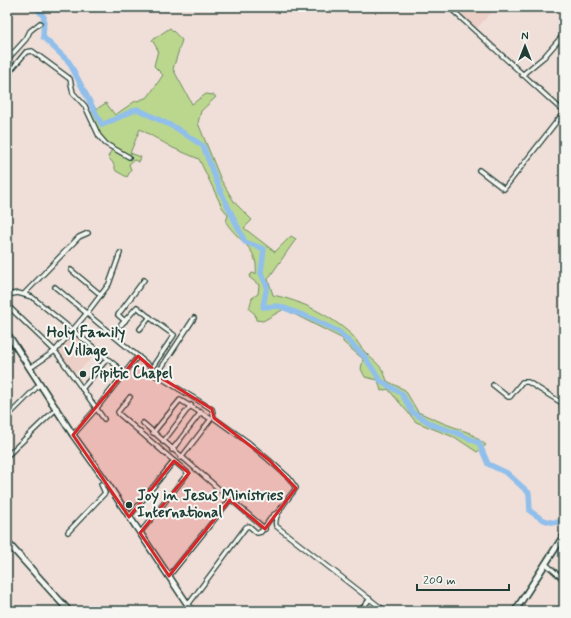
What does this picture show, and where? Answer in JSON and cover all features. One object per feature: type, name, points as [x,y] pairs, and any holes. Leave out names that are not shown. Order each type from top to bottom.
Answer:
[{"type":"main road","points":[[7,333],[192,611]]},
{"type":"main road","points":[[515,611],[564,535]]},
{"type":"main road","points":[[7,542],[68,611]]},
{"type":"street","points":[[449,7],[564,112],[504,189],[479,170]]},
{"type":"street","points":[[7,60],[26,39],[30,31],[40,24]]},
{"type":"street","points":[[522,75],[544,57],[564,34]]},
{"type":"street","points":[[7,75],[26,52],[32,51],[70,79],[74,93],[85,106],[99,136],[106,144],[129,157]]},
{"type":"street","points":[[24,294],[79,236],[88,233]]},
{"type":"street","points":[[30,368],[56,351],[87,313],[112,278],[120,253]]},
{"type":"street","points":[[71,270],[101,295]]},
{"type":"street","points":[[125,320],[118,315],[144,280]]},
{"type":"street","points":[[55,287],[152,368],[151,371],[156,376],[212,410],[214,418],[249,443],[289,478],[296,488],[280,511],[276,521],[276,526],[385,611]]},
{"type":"street","points":[[7,295],[15,293],[24,294],[35,300],[125,373]]},
{"type":"street","points":[[7,305],[56,351],[104,419]]},
{"type":"street","points":[[121,325],[137,307],[150,317],[152,321],[174,335],[152,368]]},
{"type":"street","points":[[140,330],[150,317]]},
{"type":"street","points":[[156,376],[194,318]]},
{"type":"street","points":[[73,434],[96,409],[138,356]]},
{"type":"street","points":[[82,389],[107,359]]},
{"type":"street","points":[[493,385],[510,397],[522,382],[528,382],[562,404],[564,417]]},
{"type":"street","points":[[7,417],[40,384]]},
{"type":"street","points":[[130,397],[118,413],[188,473],[140,533]]},
{"type":"street","points":[[153,433],[179,400],[191,405],[211,420],[181,458]]},
{"type":"street","points":[[163,442],[191,405]]},
{"type":"street","points":[[7,456],[57,408]]},
{"type":"street","points":[[172,450],[201,412]]},
{"type":"street","points":[[143,423],[181,458],[264,529]]},
{"type":"street","points":[[129,516],[174,461]]},
{"type":"street","points":[[68,532],[105,493],[101,484]]},
{"type":"street","points":[[169,576],[230,500]]},
{"type":"street","points":[[188,605],[247,526],[257,533],[264,529],[270,519],[280,511]]},
{"type":"street","points":[[270,519],[276,521]]},
{"type":"street","points":[[546,564],[564,580]]},
{"type":"street","points":[[360,611],[370,599]]},
{"type":"highlighted area","points":[[138,356],[152,368],[150,371],[212,409],[214,418],[269,460],[296,488],[265,529],[230,500],[169,576],[140,533],[189,473],[174,461],[129,517],[73,435]]},
{"type":"shaded area","points":[[473,7],[496,7],[477,28],[462,15],[465,11],[468,13]]},
{"type":"shaded area","points":[[73,333],[97,352],[83,367],[74,373],[59,351]]},
{"type":"green space","points":[[170,28],[182,40],[173,69],[192,104],[206,94],[214,95],[216,97],[201,111],[198,123],[221,180],[235,203],[252,220],[244,228],[275,252],[291,236],[296,239],[268,279],[273,295],[305,305],[334,321],[352,335],[363,350],[381,368],[387,381],[405,390],[418,412],[470,433],[486,445],[477,452],[456,438],[416,422],[388,389],[381,391],[378,380],[365,377],[361,369],[363,359],[343,342],[343,339],[284,309],[263,321],[256,320],[255,314],[249,309],[252,298],[258,294],[259,285],[249,277],[252,273],[256,274],[254,257],[247,245],[226,222],[228,215],[222,207],[199,159],[173,148],[140,129],[130,153],[141,157],[139,162],[134,160],[129,164],[131,170],[127,177],[116,171],[113,163],[108,157],[112,149],[96,135],[87,115],[106,103],[115,115],[134,102],[148,97],[163,75],[154,66],[158,50],[152,40]]},
{"type":"waterway","points":[[36,7],[44,17],[43,37],[69,62],[102,125],[137,109],[176,128],[203,146],[220,190],[245,242],[264,249],[261,273],[267,286],[263,307],[279,306],[308,317],[339,332],[364,356],[381,381],[402,394],[412,412],[433,425],[457,433],[479,443],[488,464],[507,473],[529,493],[530,511],[545,520],[561,522],[564,524]]},
{"type":"place","name":"Pipitic Chapel","points":[[83,374]]},
{"type":"place","name":"Joy in Jesus Ministries International","points":[[129,505]]},
{"type":"district","name":"Holy Family Village","points":[[86,341]]}]
